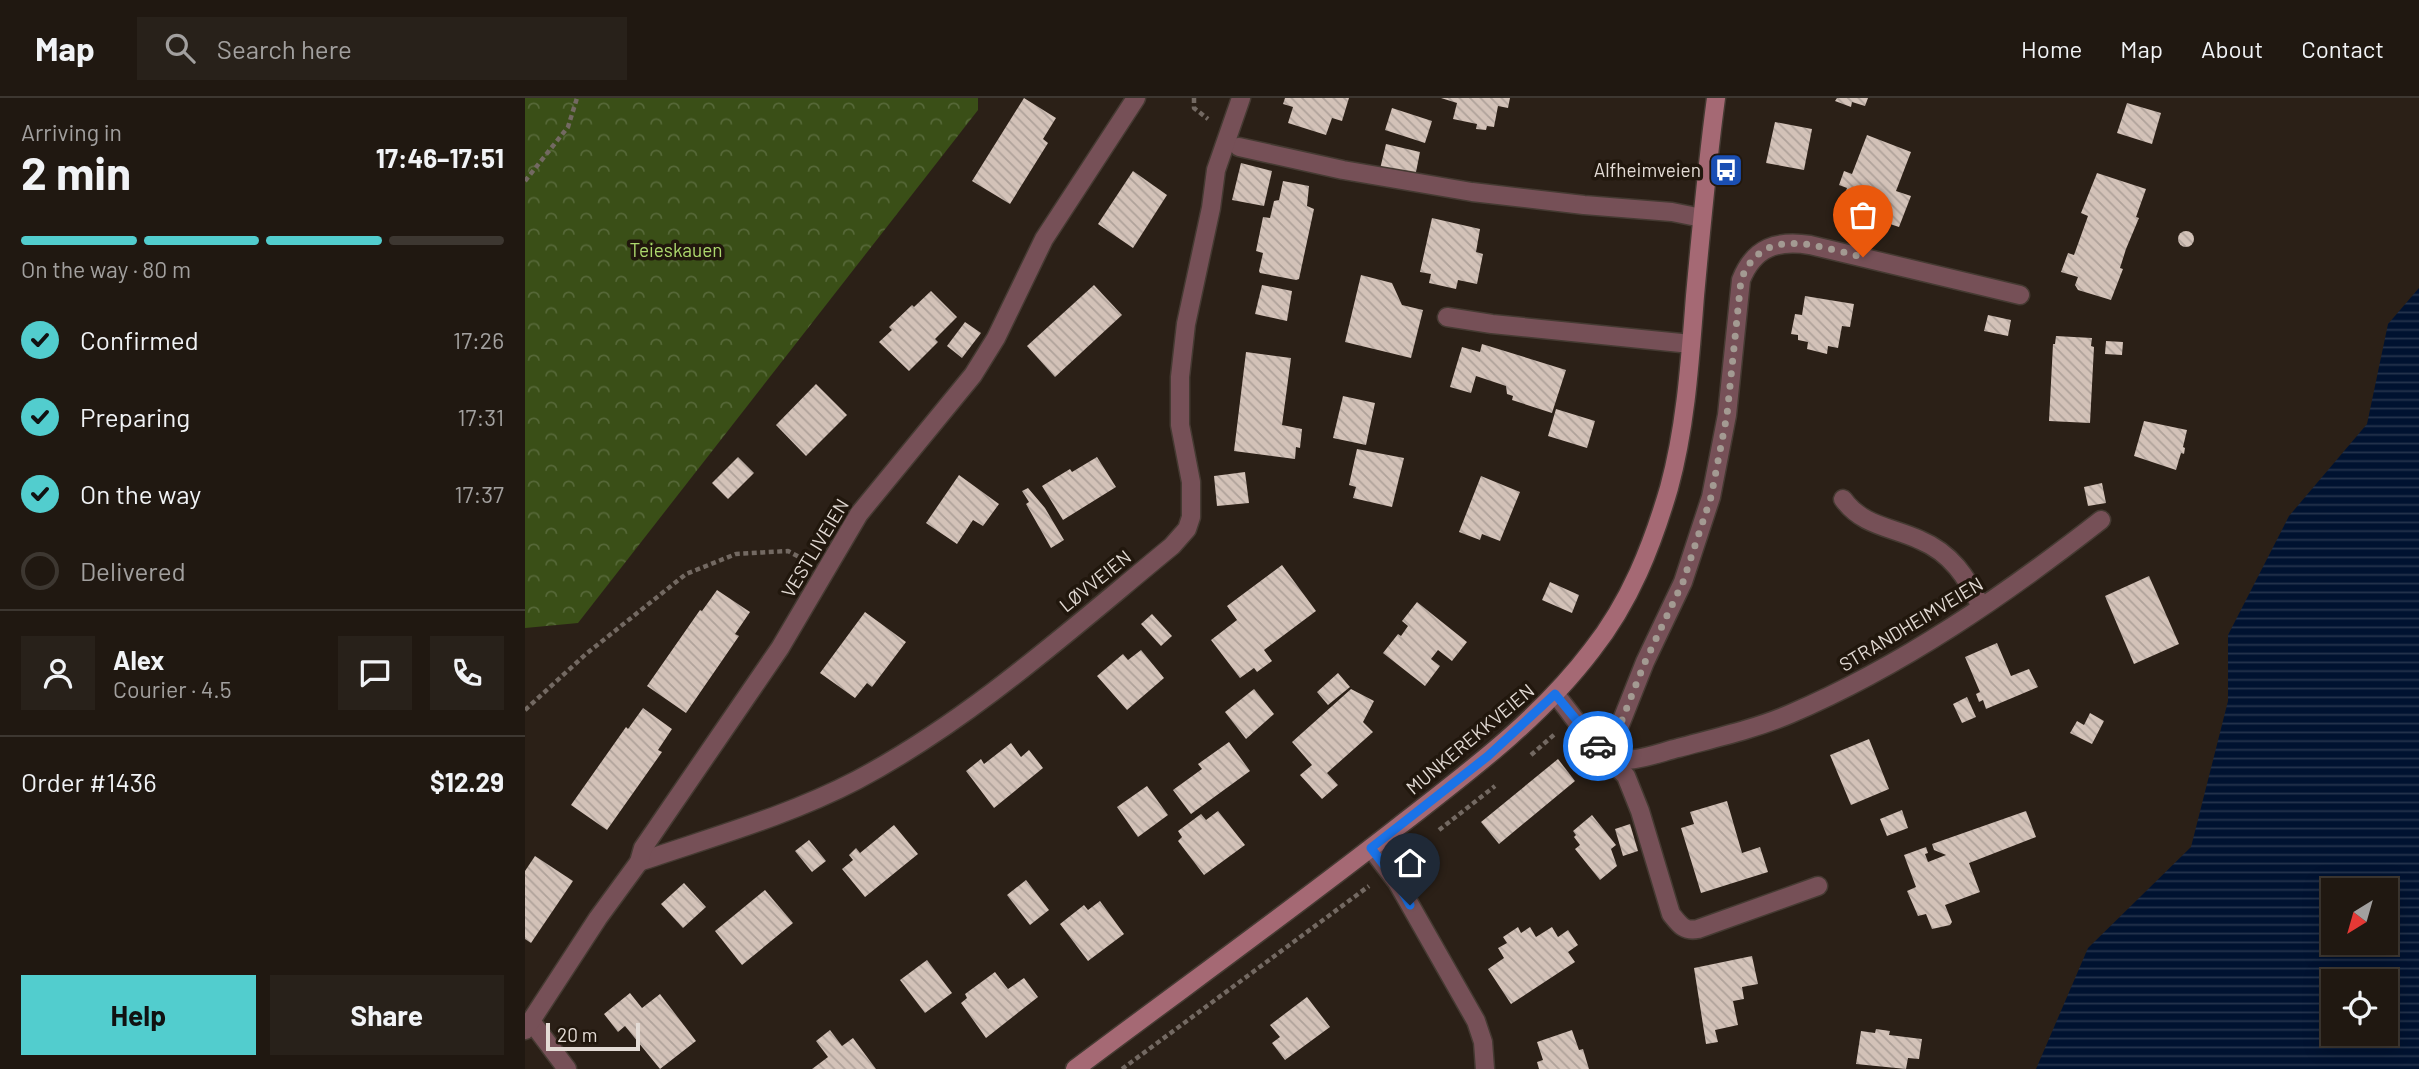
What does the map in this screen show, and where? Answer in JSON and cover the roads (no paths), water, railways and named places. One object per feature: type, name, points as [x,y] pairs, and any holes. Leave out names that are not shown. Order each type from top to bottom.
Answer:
[{"type":"main road","name":"MUNKEREKKVEIEN","points":[[1075,1069],[1371,848],[1488,756],[1555,694],[1608,628],[1644,562],[1669,486],[1682,423],[1716,98]]},
{"type":"street","name":"VESTLIVEIEN","points":[[567,1069],[528,1026],[598,918],[639,862],[643,848],[780,648],[859,513],[973,375],[996,338],[1044,239],[1136,98]]},
{"type":"street","name":"LØVVEIEN","points":[[639,862],[814,801],[902,754],[985,697],[1043,652],[1172,546],[1187,529],[1191,517],[1191,482],[1180,425],[1180,377],[1186,324],[1211,208],[1216,170],[1241,98]]},
{"type":"street","points":[[1239,147],[1343,170],[1472,192],[1672,212],[1702,218]]},
{"type":"street","points":[[1605,755],[1683,582],[1711,497],[1727,415],[1741,280],[1754,257],[1777,244],[1793,242],[2020,295]]},
{"type":"street","points":[[1447,317],[1691,344]]},
{"type":"street","points":[[1843,499],[1850,508],[1882,528],[1918,538],[1936,548],[1969,581],[1981,607]]},
{"type":"street","name":"STRANDHEIMVEIEN","points":[[1605,755],[1623,760],[1638,758],[1718,737],[1788,715],[1867,679],[2040,568],[2101,520]]},
{"type":"street","points":[[1555,694],[1605,755],[1626,776],[1640,811],[1671,914],[1682,928],[1691,931],[1698,929],[1818,886]]},
{"type":"street","points":[[1371,848],[1397,882],[1476,1021],[1483,1042],[1485,1069]]},
{"type":"water","points":[[2419,288],[2419,1069],[2036,1069],[2088,948],[2191,847],[2228,701],[2228,635],[2289,516],[2367,424],[2388,324]]},
{"type":"place","name":"Alfheimveien","points":[[1726,170]]},
{"type":"park label","name":"Teieskauen","points":[[676,250]]}]
